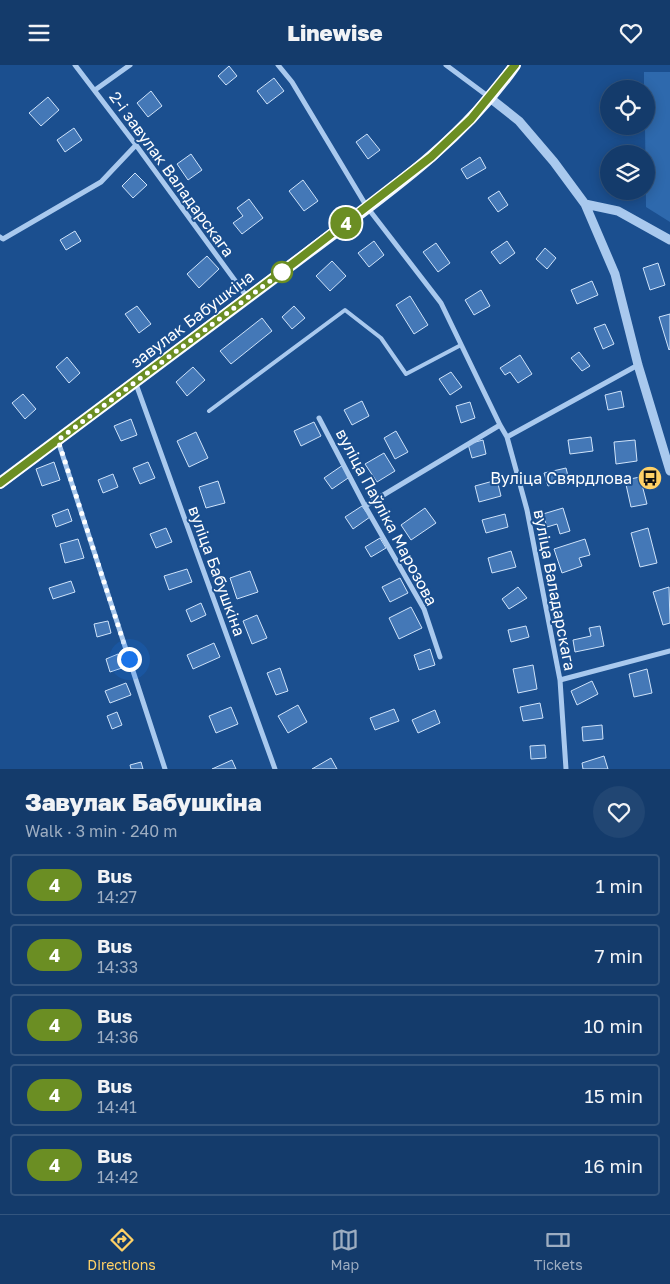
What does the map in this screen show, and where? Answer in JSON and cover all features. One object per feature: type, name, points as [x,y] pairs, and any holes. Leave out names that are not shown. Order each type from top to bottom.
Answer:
[{"type":"main road","name":"завулак Бабушкіна","points":[[0,483],[431,157],[471,119],[515,65]]},
{"type":"street","name":"2-і завулак Валадарскага","points":[[76,65],[247,298]]},
{"type":"street","points":[[95,90],[130,65]]},
{"type":"street","name":"вуліца Валадарскага","points":[[278,65],[292,82],[367,207],[441,303],[500,425],[508,437],[527,510],[560,680],[566,769]]},
{"type":"street","points":[[446,65],[518,121],[554,162],[585,204],[615,273],[638,365],[670,471]]},
{"type":"street","points":[[0,237],[3,239],[101,182],[136,145]]},
{"type":"street","points":[[585,204],[618,211],[670,240]]},
{"type":"street","points":[[508,437],[638,365]]},
{"type":"street","name":"вуліца Бабушкіна","points":[[135,382],[275,769]]},
{"type":"street","name":"вуліца Паўліка Марозова","points":[[319,418],[365,506],[424,609],[440,657]]},
{"type":"street","points":[[365,506],[500,425]]},
{"type":"street","points":[[58,440],[165,769]]},
{"type":"street","points":[[560,680],[670,651]]},
{"type":"lane","points":[[209,411],[345,311],[381,338],[406,374],[461,345]]},
{"type":"shaded area","points":[[644,72],[670,72],[670,222],[646,207],[646,200],[655,200],[655,145],[645,145],[645,135],[655,135],[655,80],[644,80]]},
{"type":"building","points":[[229,66],[237,76],[226,85],[218,76]]},
{"type":"building","points":[[274,78],[284,91],[267,104],[257,91]]},
{"type":"building","points":[[151,91],[162,106],[148,117],[137,103]]},
{"type":"building","points":[[48,97],[59,110],[41,126],[29,113]]},
{"type":"building","points":[[74,128],[82,140],[65,152],[57,140]]},
{"type":"building","points":[[367,134],[380,150],[368,159],[356,142]]},
{"type":"building","points":[[191,154],[202,170],[188,180],[177,164]]},
{"type":"building","points":[[480,157],[486,168],[467,179],[461,169]]},
{"type":"building","points":[[135,173],[147,185],[133,198],[122,186]]},
{"type":"building","points":[[303,180],[318,201],[304,211],[289,191]]},
{"type":"building","points":[[499,191],[508,205],[498,212],[488,198]]},
{"type":"building","points":[[249,199],[263,218],[242,234],[233,223],[243,216],[237,208]]},
{"type":"building","points":[[75,231],[81,241],[66,250],[60,240]]},
{"type":"building","points":[[374,241],[384,255],[369,267],[358,253]]},
{"type":"building","points":[[507,241],[515,253],[500,264],[491,252]]},
{"type":"building","points":[[436,243],[450,263],[438,272],[423,252]]},
{"type":"building","points":[[545,248],[556,258],[547,269],[536,259]]},
{"type":"building","points":[[207,256],[219,269],[199,288],[187,274]]},
{"type":"building","points":[[332,261],[346,276],[330,291],[316,276]]},
{"type":"building","points":[[658,263],[665,285],[650,290],[643,268]]},
{"type":"building","points":[[592,281],[598,295],[577,304],[571,290]]},
{"type":"building","points":[[481,290],[490,306],[474,315],[465,300]]},
{"type":"building","points":[[410,296],[428,325],[414,334],[396,305]]},
{"type":"building","points":[[137,306],[151,324],[139,333],[125,314]]},
{"type":"building","points":[[294,306],[305,318],[292,329],[282,317]]},
{"type":"building","points":[[670,314],[670,349],[669,350],[659,317]]},
{"type":"building","points":[[262,318],[272,331],[231,364],[220,351]]},
{"type":"building","points":[[605,324],[614,344],[603,349],[594,328]]},
{"type":"building","points":[[579,352],[590,366],[582,371],[571,358]]},
{"type":"building","points":[[520,355],[532,374],[518,383],[510,372],[505,375],[500,368]]},
{"type":"building","points":[[67,357],[80,373],[69,383],[56,367]]},
{"type":"building","points":[[193,367],[205,380],[187,396],[176,382]]},
{"type":"building","points":[[451,372],[462,387],[450,395],[439,379]]},
{"type":"building","points":[[621,391],[624,407],[608,410],[605,395]]},
{"type":"building","points":[[23,394],[36,409],[25,419],[12,403]]},
{"type":"building","points":[[362,401],[369,416],[352,425],[344,410]]},
{"type":"building","points":[[470,402],[475,418],[461,423],[456,406]]},
{"type":"building","points":[[131,419],[137,435],[121,441],[114,426]]},
{"type":"building","points":[[314,422],[321,436],[301,446],[294,431]]},
{"type":"building","points":[[396,431],[408,452],[395,459],[384,438]]},
{"type":"building","points":[[196,432],[208,458],[189,467],[177,441]]},
{"type":"building","points":[[591,437],[593,451],[570,454],[568,440]]},
{"type":"building","points":[[483,440],[486,454],[472,458],[468,444]]},
{"type":"building","points":[[635,440],[637,461],[616,464],[614,442]]},
{"type":"building","points":[[384,453],[395,471],[377,482],[365,464]]},
{"type":"building","points":[[54,462],[60,480],[42,486],[36,469]]},
{"type":"building","points":[[148,462],[155,478],[140,484],[133,468]]},
{"type":"building","points":[[343,465],[351,476],[332,489],[324,478]]},
{"type":"building","points":[[566,468],[569,480],[548,486],[544,473]]},
{"type":"building","points":[[113,474],[118,487],[103,493],[98,480]]},
{"type":"building","points":[[640,477],[647,504],[631,507],[625,480]]},
{"type":"building","points":[[497,480],[501,496],[479,502],[475,486]]},
{"type":"building","points":[[218,481],[225,503],[206,508],[199,487]]},
{"type":"building","points":[[362,506],[370,517],[353,529],[345,517]]},
{"type":"building","points":[[425,508],[436,523],[411,540],[401,525]]},
{"type":"building","points":[[563,508],[570,531],[560,534],[557,524],[547,527],[543,514]]},
{"type":"building","points":[[68,509],[72,521],[56,527],[52,515]]},
{"type":"building","points":[[505,514],[508,527],[486,533],[482,520]]},
{"type":"building","points":[[166,528],[172,542],[156,548],[150,534]]},
{"type":"building","points":[[648,528],[657,563],[640,567],[631,533]]},
{"type":"building","points":[[380,538],[386,548],[371,557],[365,547]]},
{"type":"building","points":[[78,539],[84,558],[65,563],[60,544]]},
{"type":"building","points":[[585,539],[590,555],[579,558],[582,566],[562,573],[554,549]]},
{"type":"building","points":[[511,551],[516,567],[492,573],[488,558]]},
{"type":"building","points":[[187,569],[192,582],[169,590],[164,576]]},
{"type":"building","points":[[250,571],[258,592],[237,599],[230,578]]},
{"type":"building","points":[[400,578],[408,593],[390,602],[382,587]]},
{"type":"building","points":[[71,581],[75,592],[53,599],[49,588]]},
{"type":"building","points":[[518,587],[527,598],[509,609],[502,599]]},
{"type":"building","points":[[669,587],[670,623],[663,625],[653,592]]},
{"type":"building","points":[[201,603],[206,615],[191,622],[186,610]]},
{"type":"building","points":[[411,607],[422,628],[399,639],[389,618]]},
{"type":"building","points":[[257,615],[267,638],[252,644],[243,621]]},
{"type":"building","points":[[108,621],[111,633],[97,637],[94,624]]},
{"type":"building","points":[[526,626],[529,637],[511,642],[508,630]]},
{"type":"building","points":[[600,626],[604,646],[575,652],[573,640],[591,636],[589,628]]},
{"type":"building","points":[[214,643],[220,657],[193,669],[187,655]]},
{"type":"building","points":[[430,649],[435,665],[419,670],[414,655]]},
{"type":"building","points":[[118,654],[122,668],[110,672],[106,659]]},
{"type":"building","points":[[533,665],[537,689],[518,693],[513,669]]},
{"type":"building","points":[[280,668],[288,691],[276,695],[267,673]]},
{"type":"building","points":[[647,669],[652,693],[634,697],[629,674]]},
{"type":"building","points":[[592,681],[598,694],[577,705],[571,691]]},
{"type":"building","points":[[126,683],[131,695],[110,703],[105,691]]},
{"type":"building","points":[[540,703],[543,718],[523,721],[520,707]]},
{"type":"building","points":[[298,705],[307,722],[288,733],[278,716]]},
{"type":"building","points":[[231,707],[238,724],[216,733],[209,716]]},
{"type":"building","points":[[394,709],[399,721],[375,730],[370,718]]},
{"type":"building","points":[[435,710],[440,723],[418,733],[412,720]]},
{"type":"building","points":[[117,712],[122,725],[112,729],[107,716]]},
{"type":"building","points":[[602,725],[603,739],[583,741],[582,727]]},
{"type":"building","points":[[545,745],[546,758],[531,759],[530,746]]},
{"type":"building","points":[[604,756],[608,769],[583,769],[582,763]]},
{"type":"building","points":[[331,758],[337,769],[312,769]]},
{"type":"building","points":[[232,760],[236,769],[212,769]]},
{"type":"building","points":[[141,762],[143,769],[131,769],[130,765]]},
{"type":"bus line","name":"4","points":[[0,483],[203,332],[431,157],[471,119],[515,65]]},
{"type":"place","name":"Вуліца Свярдлова","points":[[650,478]]},
{"type":"route","points":[[129,659],[58,440],[282,272]]}]
